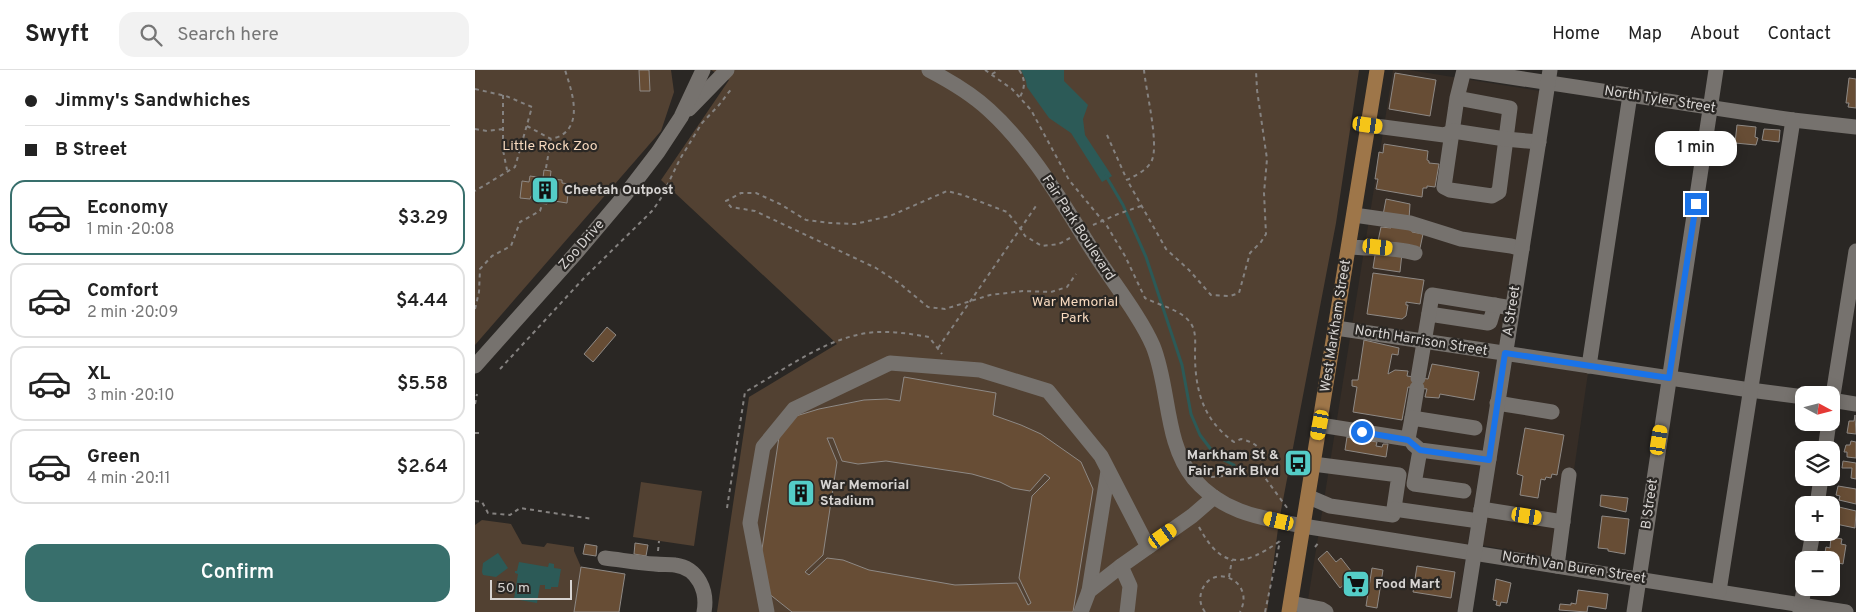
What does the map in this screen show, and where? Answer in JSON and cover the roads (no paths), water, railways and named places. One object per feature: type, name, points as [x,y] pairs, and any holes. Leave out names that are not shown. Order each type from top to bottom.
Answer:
[{"type":"main road","name":"West Markham Street","points":[[1290,608],[1377,70]]},
{"type":"street","name":"Zoo Drive","points":[[475,366],[625,195],[681,117],[703,70]]},
{"type":"street","name":"Zoo Drive","points":[[681,117],[727,70]]},
{"type":"street","name":"Fair Park Boulevard","points":[[929,70],[962,89],[988,109],[1009,130],[1034,161],[1131,310],[1153,346],[1171,423],[1184,464],[1194,478],[1223,504],[1248,514],[1303,526]]},
{"type":"street","points":[[1457,98],[1510,108],[1499,192],[1492,196],[1450,190],[1444,187],[1457,98],[1464,70]]},
{"type":"street","name":"North Tyler Street","points":[[1464,70],[1549,76],[1630,95],[1856,128]]},
{"type":"street","name":"B Street","points":[[1634,612],[1716,70]]},
{"type":"street","name":"A Street","points":[[1465,612],[1549,76]]},
{"type":"street","points":[[1589,366],[1630,95]]},
{"type":"street","points":[[1719,592],[1793,120]]},
{"type":"street","points":[[1368,125],[1444,135],[1453,131],[1539,142]]},
{"type":"street","points":[[1354,215],[1410,224],[1461,239],[1522,249]]},
{"type":"street","points":[[1349,247],[1371,249],[1378,247],[1415,253]]},
{"type":"street","points":[[1835,386],[1856,251]]},
{"type":"street","points":[[1408,440],[1432,295],[1512,308]]},
{"type":"street","points":[[1429,314],[1488,323],[1491,322],[1495,305]]},
{"type":"street","name":"North Harrison Street","points":[[1336,328],[1795,396]]},
{"type":"street","points":[[767,612],[749,523],[763,447],[794,408],[890,363],[980,370],[1048,391],[1101,456],[1148,547]]},
{"type":"street","points":[[1497,403],[1552,412]]},
{"type":"street","points":[[1840,403],[1856,404]]},
{"type":"street","points":[[1412,418],[1475,428]]},
{"type":"street","points":[[1320,425],[1408,440],[1420,450],[1489,460]]},
{"type":"street","points":[[1420,450],[1414,484],[1464,491]]},
{"type":"street","points":[[1313,464],[1399,475],[1382,538]]},
{"type":"street","points":[[1081,612],[1089,591],[1108,471]]},
{"type":"street","points":[[1557,566],[1569,475]]},
{"type":"street","points":[[1309,496],[1330,506],[1563,522]]},
{"type":"street","points":[[1089,591],[1192,516],[1214,497]]},
{"type":"street","name":"North Van Buren Street","points":[[1303,526],[1639,578],[1801,609],[1846,612]]},
{"type":"street","points":[[605,558],[676,565],[689,569],[697,576],[703,590],[704,612]]},
{"type":"street","points":[[1121,566],[1130,586],[1127,612]]},
{"type":"street","points":[[1801,609],[1803,596]]},
{"type":"street","points":[[1290,608],[1321,611]]},
{"type":"water","points":[[1021,70],[1064,70],[1064,81],[1088,105],[1083,119],[1085,135],[1112,176],[1102,182],[1071,133],[1049,118],[1027,87]]},
{"type":"water","points":[[498,553],[508,568],[496,577],[483,575],[483,563]]},
{"type":"water","points":[[519,562],[548,567],[549,563],[554,564],[554,568],[561,569],[558,587],[545,589],[545,585],[540,585],[537,603],[514,599],[518,574],[515,571],[517,571]]},
{"type":"waterway","points":[[1106,176],[1123,205],[1146,257],[1182,365],[1191,414],[1200,435],[1216,456],[1234,465]]},
{"type":"place","name":"Cheetah Outpost","points":[[545,190]]},
{"type":"place","name":"Markham St & Fair Park Blvd","points":[[1298,463]]},
{"type":"place","name":"War Memorial Stadium","points":[[801,493]]},
{"type":"place","name":"Food Mart","points":[[1356,584]]},
{"type":"park label","name":"Little Rock Zoo","points":[[550,146]]},
{"type":"park label","name":"War Memorial Park","points":[[1075,310]]}]
